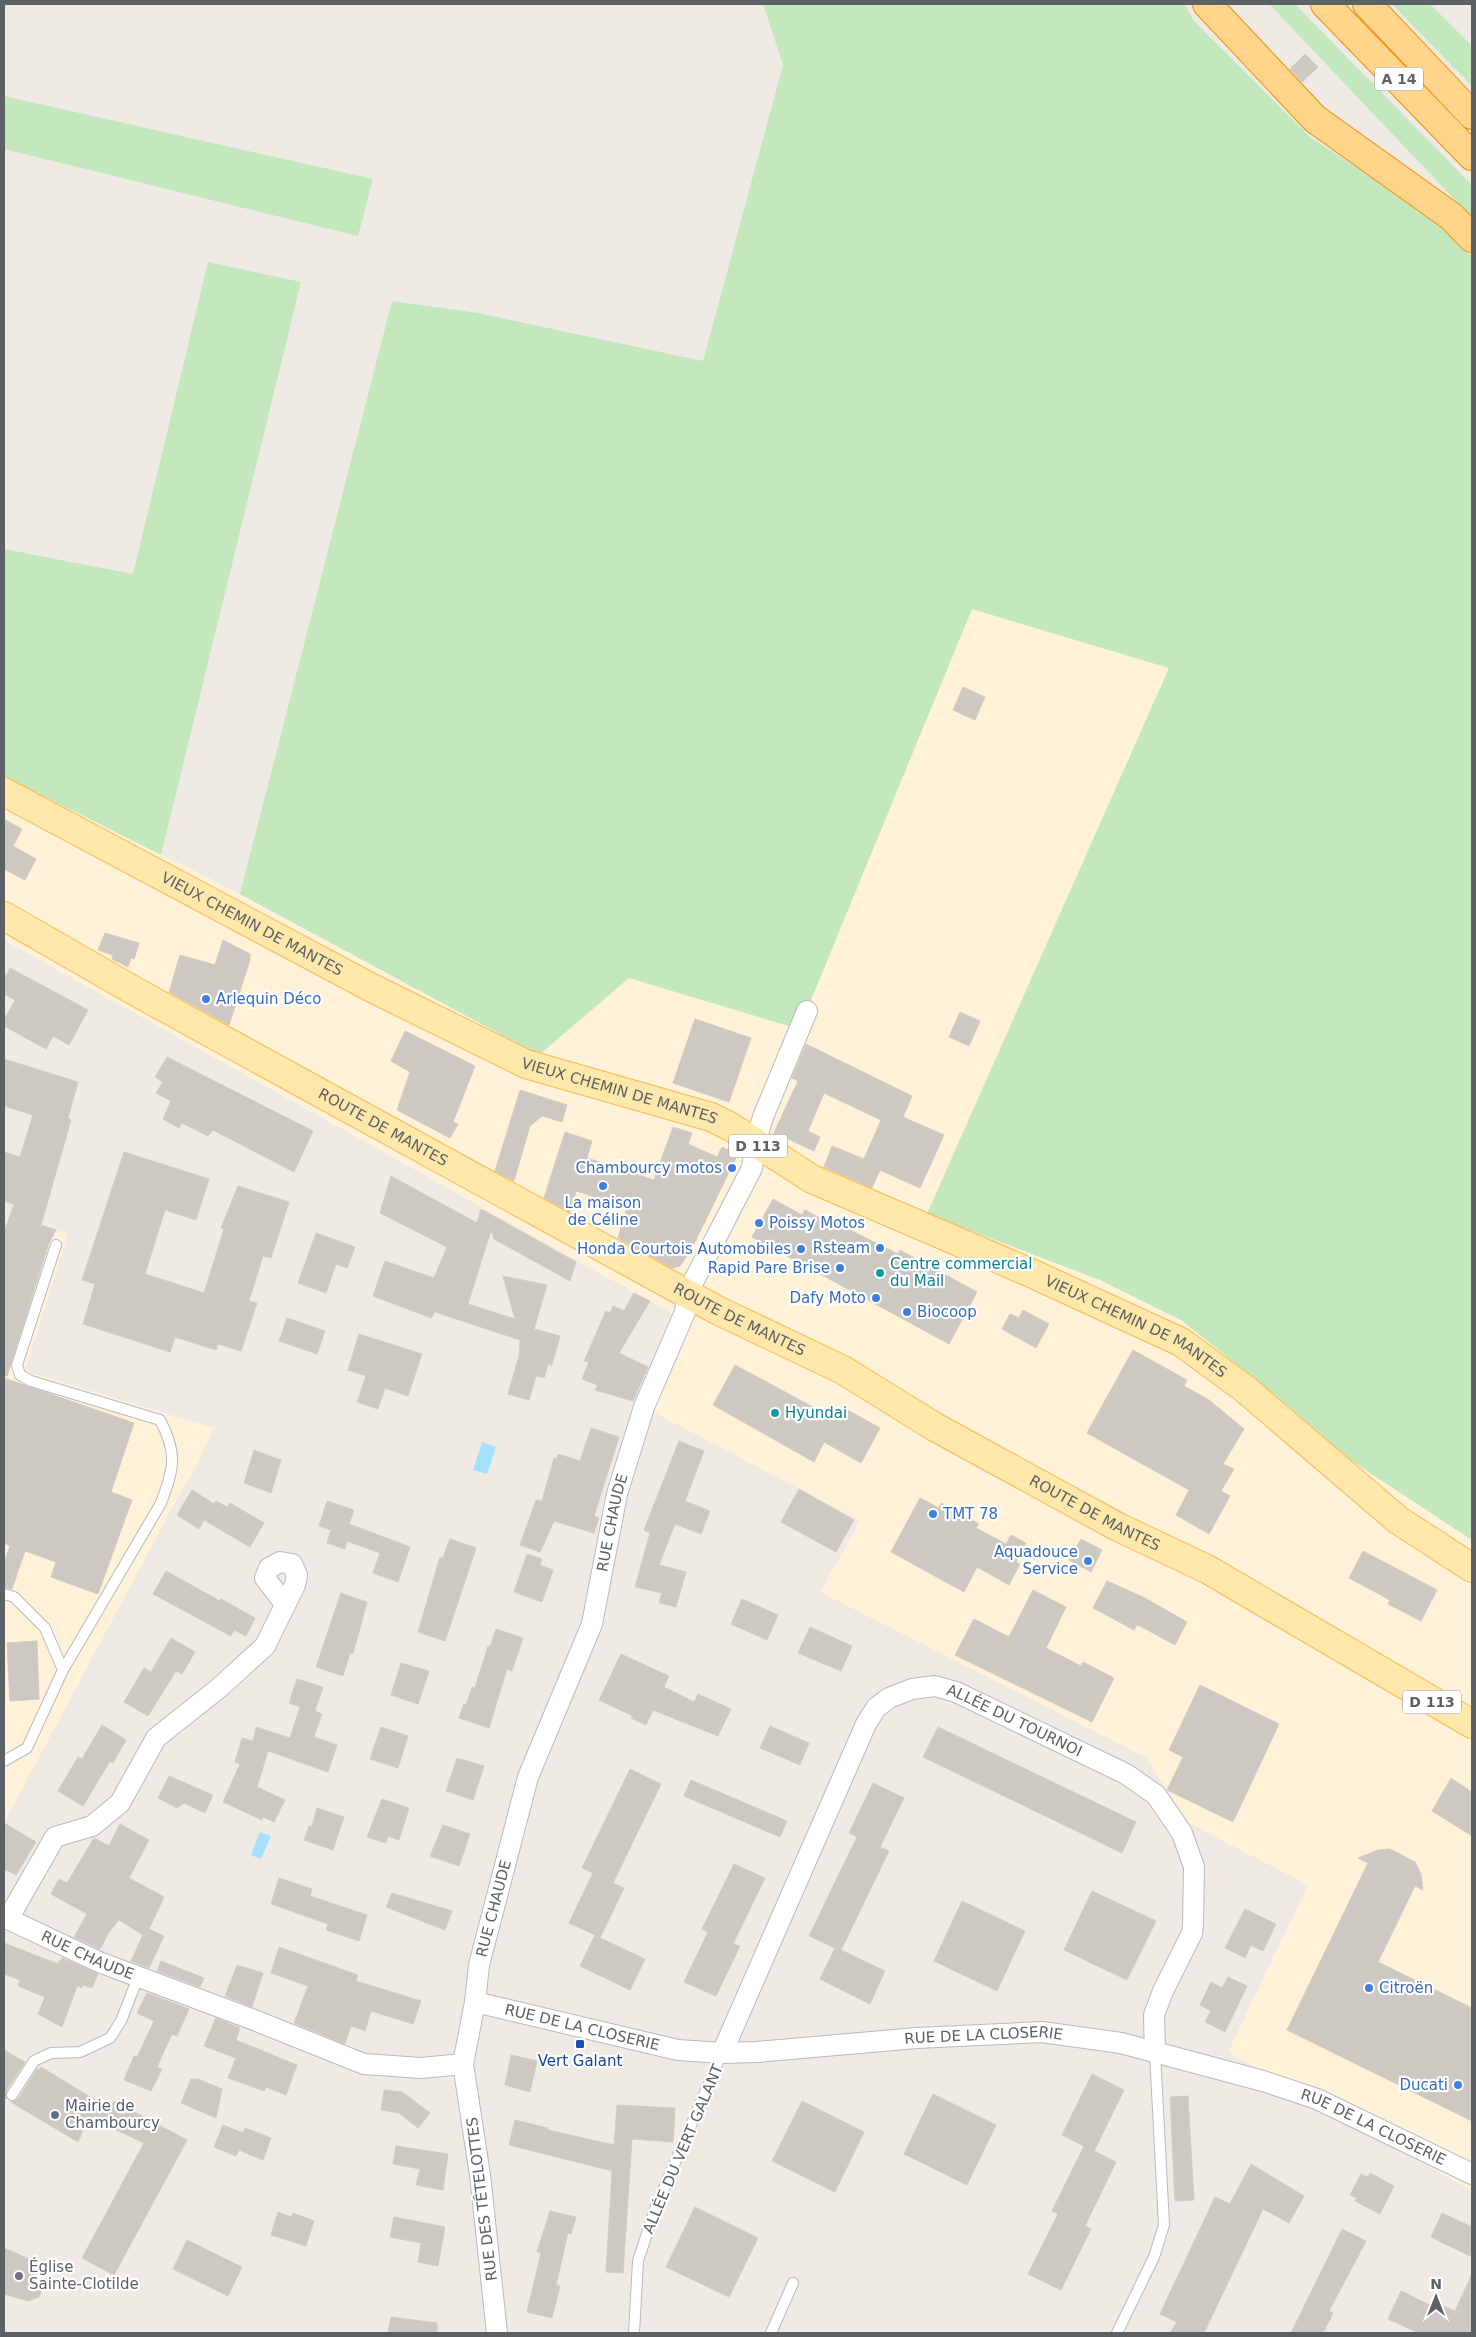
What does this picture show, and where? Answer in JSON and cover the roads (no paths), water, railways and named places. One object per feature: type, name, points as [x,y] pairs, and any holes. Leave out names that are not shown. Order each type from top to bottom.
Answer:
[{"type":"highway","points":[[1207,4],[1315,119],[1452,217],[1472,238]]},
{"type":"highway","name":"A 14","points":[[1325,4],[1472,156]]},
{"type":"highway","name":"A 14","points":[[1367,4],[1472,115]]},
{"type":"main road","name":"VIEUX CHEMIN DE MANTES","points":[[4,792],[372,988],[526,1064],[711,1118],[731,1127],[812,1179],[1031,1273],[1180,1342],[1245,1389],[1398,1520],[1472,1568]]},
{"type":"main road","name":"ROUTE DE MANTES","points":[[4,916],[138,993],[687,1294],[843,1370],[935,1428],[1118,1527],[1208,1569],[1472,1724]]},
{"type":"street","name":"RUE CHAUDE","points":[[6,1918],[99,1962],[364,2064],[421,2068],[463,2064],[475,2002],[479,1965],[528,1777],[592,1624],[617,1494],[644,1407],[685,1312],[687,1294],[752,1168],[755,1144],[763,1117],[807,1011]]},
{"type":"street","points":[[6,1918],[55,1837],[92,1826],[120,1803],[156,1738],[219,1688],[265,1646],[285,1604]]},
{"type":"street","name":"ALLÉE DU TOURNOI","points":[[722,2053],[866,1724],[876,1708],[889,1698],[912,1689],[935,1686],[956,1692],[1126,1774],[1156,1795],[1182,1833],[1194,1867],[1193,1925],[1192,1933],[1162,1991],[1154,2015],[1155,2053]]},
{"type":"street","name":"RUE DE LA CLOSERIE","points":[[475,2002],[678,2050],[722,2053],[756,2052],[917,2038],[1042,2032],[1122,2044],[1263,2081],[1317,2099],[1472,2174]]},
{"type":"street","name":"RUE DES TÊTELOTTES","points":[[463,2064],[480,2175],[497,2333]]},
{"type":"lane","points":[[4,1761],[27,1748],[63,1670],[161,1503],[170,1481],[173,1457],[170,1440],[160,1420],[31,1382],[20,1375],[17,1365],[56,1244]]},
{"type":"lane","points":[[4,1594],[14,1597],[45,1628],[63,1670]]},
{"type":"lane","points":[[12,2095],[34,2061],[51,2053],[80,2052],[110,2038],[121,2021],[138,1977]]},
{"type":"lane","name":"ALLÉE DU VERT GALANT","points":[[634,2333],[638,2261],[654,2209],[722,2053]]},
{"type":"lane","points":[[1116,2333],[1154,2257],[1164,2225],[1155,2053]]},
{"type":"lane","points":[[771,2333],[793,2283]]},
{"type":"water","points":[[482,1442],[496,1447],[487,1474],[473,1470]]},
{"type":"water","points":[[260,1832],[271,1836],[261,1859],[251,1855]]},
{"type":"place","name":"Arlequin Déco","points":[[206,999]]},
{"type":"place","name":"Chambourcy motos","points":[[732,1168]]},
{"type":"place","name":"La maison de Céline","points":[[603,1186]]},
{"type":"place","name":"Poissy Motos","points":[[759,1223]]},
{"type":"place","name":"Rsteam","points":[[880,1248]]},
{"type":"place","name":"Honda Courtois Automobiles","points":[[801,1249]]},
{"type":"place","name":"Rapid Pare Brise","points":[[840,1268]]},
{"type":"place","name":"Centre commercial du Mail","points":[[880,1273]]},
{"type":"place","name":"Dafy Moto","points":[[876,1298]]},
{"type":"place","name":"Biocoop","points":[[907,1312]]},
{"type":"place","name":"Hyundai","points":[[775,1413]]},
{"type":"place","name":"TMT 78","points":[[933,1514]]},
{"type":"place","name":"Aquadouce Service","points":[[1088,1561]]},
{"type":"place","name":"Citroën","points":[[1369,1988]]},
{"type":"place","name":"Vert Galant","points":[[580,2044]]},
{"type":"place","name":"Ducati","points":[[1458,2085]]},
{"type":"place","name":"Mairie de Chambourcy","points":[[55,2115]]},
{"type":"place","name":"Église Sainte-Clotilde","points":[[19,2276]]}]
